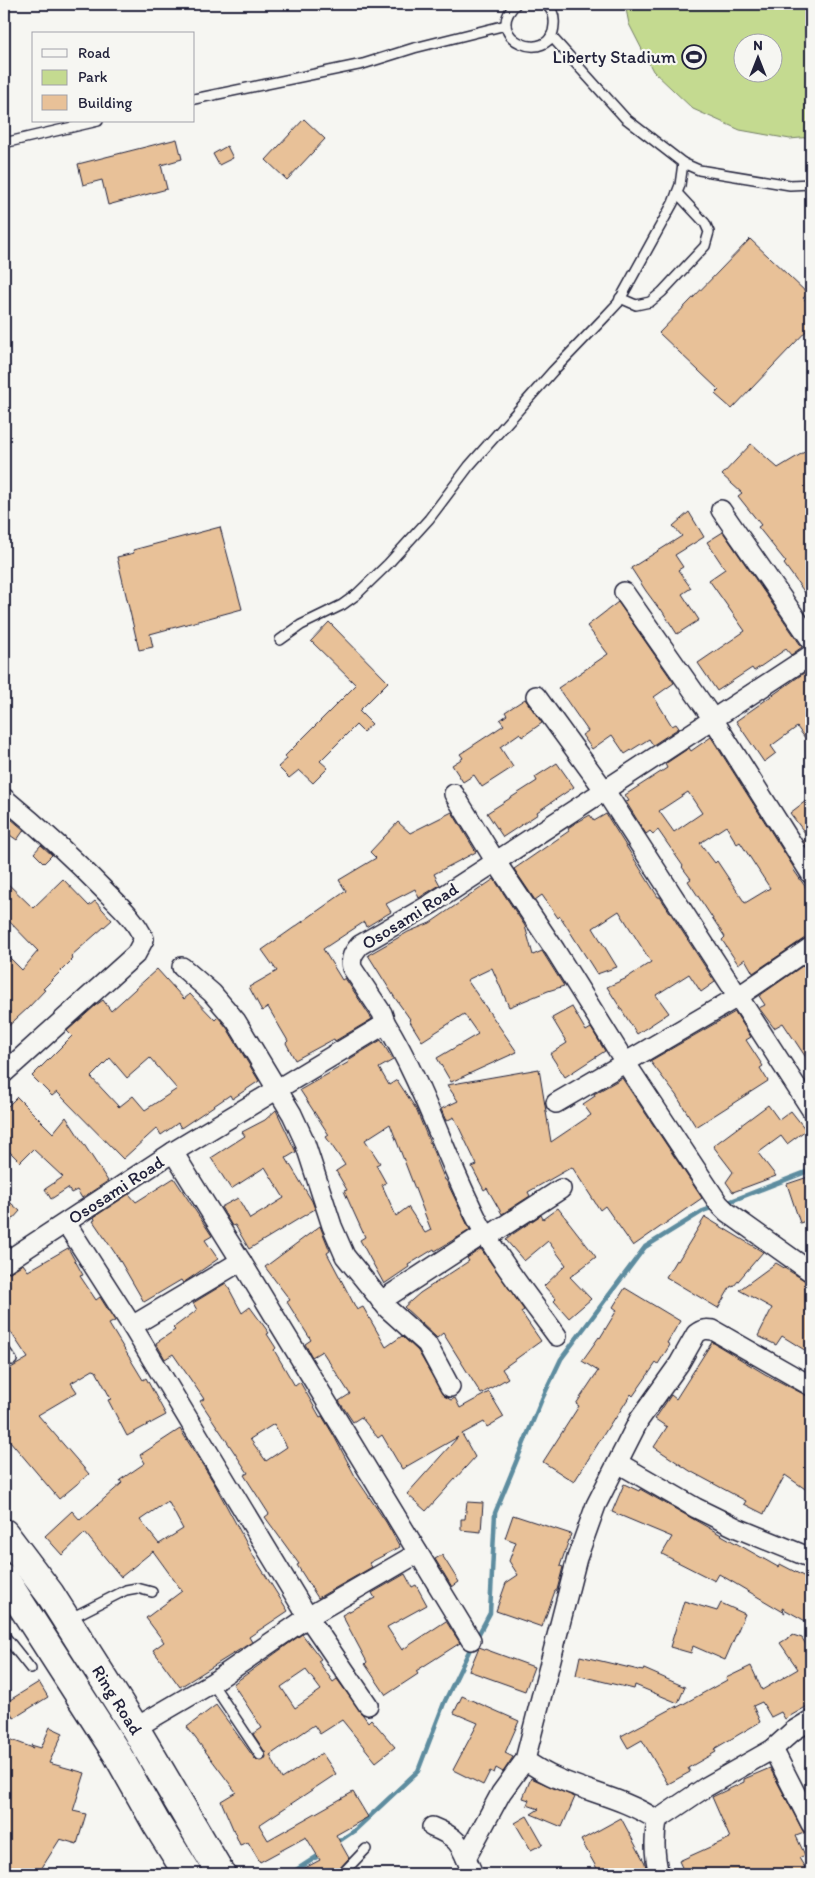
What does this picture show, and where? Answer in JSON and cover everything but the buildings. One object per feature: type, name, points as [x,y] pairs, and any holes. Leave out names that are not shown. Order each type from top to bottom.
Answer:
[{"type":"main road","name":"Ring Road","points":[[4,1532],[50,1594],[135,1728],[221,1874]]},
{"type":"main road","name":"Ring Road","points":[[4,1578],[116,1752],[156,1823],[188,1874]]},
{"type":"street","points":[[721,510],[811,640]]},
{"type":"street","points":[[624,592],[713,719],[811,874]]},
{"type":"street","name":"Ososami Road","points":[[4,1263],[173,1152],[379,1028],[385,1022],[382,1013],[352,968],[350,960],[360,945],[431,904],[811,655]]},
{"type":"street","points":[[536,696],[605,791],[811,1109]]},
{"type":"street","points":[[454,794],[625,1062],[719,1204],[727,1212],[811,1272]]},
{"type":"street","points":[[4,798],[84,869],[139,927],[144,938],[136,954],[4,1072]]},
{"type":"street","points":[[556,1103],[739,996],[811,947]]},
{"type":"street","points":[[182,967],[212,993],[236,1021],[277,1088],[304,1140],[332,1226],[345,1256],[388,1309],[427,1344],[450,1386]]},
{"type":"street","points":[[385,1022],[402,1049],[415,1076],[451,1161],[486,1235],[557,1336]]},
{"type":"street","points":[[173,1152],[242,1261],[471,1640]]},
{"type":"street","points":[[381,1301],[561,1189]]},
{"type":"street","points":[[66,1223],[132,1326],[308,1617],[368,1705]]},
{"type":"street","points":[[132,1326],[242,1261]]},
{"type":"street","points":[[470,1866],[500,1793],[525,1760],[577,1558],[596,1505],[639,1420],[679,1364],[696,1334],[706,1329],[713,1330],[811,1386]]},
{"type":"street","points":[[618,1463],[696,1508],[729,1524],[811,1558]]},
{"type":"street","points":[[135,1728],[212,1683],[308,1617],[418,1553]]},
{"type":"street","points":[[659,1874],[654,1835],[657,1820],[706,1786],[773,1749],[793,1731],[811,1720]]},
{"type":"street","points":[[773,1749],[811,1824]]},
{"type":"street","points":[[525,1760],[540,1771],[566,1783],[631,1804],[657,1820]]},
{"type":"street","points":[[432,1827],[447,1833],[458,1842],[470,1866]]},
{"type":"lane","points":[[516,4],[507,16],[506,25],[508,33],[520,45],[528,47],[537,46],[544,42],[554,29],[555,20],[553,12],[545,4]]},
{"type":"lane","points":[[195,99],[363,64],[414,48],[506,25]]},
{"type":"lane","points":[[550,36],[625,118],[683,163],[698,170],[790,185],[811,184]]},
{"type":"lane","points":[[4,143],[94,122]]},
{"type":"lane","points":[[280,640],[300,625],[342,605],[356,595],[388,564],[429,519],[469,466],[603,319],[620,298],[673,203],[680,184],[683,163]]},
{"type":"lane","points":[[620,298],[636,305],[650,302],[662,292],[705,246],[709,232],[705,223],[677,192]]},
{"type":"lane","points":[[4,1349],[12,1360]]},
{"type":"lane","points":[[66,1620],[126,1590],[136,1588],[152,1592]]},
{"type":"lane","points":[[4,1635],[31,1669]]},
{"type":"lane","points":[[212,1683],[260,1755]]},
{"type":"lane","points":[[342,1874],[366,1849]]},
{"type":"green space","name":"Liberty Stadium","points":[[625,4],[811,4],[811,137],[790,139],[740,130],[693,109],[653,71],[629,24]]},
{"type":"waterway","points":[[726,1203],[811,1170]]},
{"type":"waterway","points":[[476,1639],[490,1613],[495,1513],[542,1399],[561,1359],[645,1247],[703,1211],[714,1207]]},
{"type":"waterway","points":[[335,1844],[354,1831],[418,1771],[444,1703],[472,1645]]},
{"type":"waterway","points":[[290,1874],[321,1854]]},
{"type":"place","name":"Liberty Stadium","points":[[694,57]]}]
